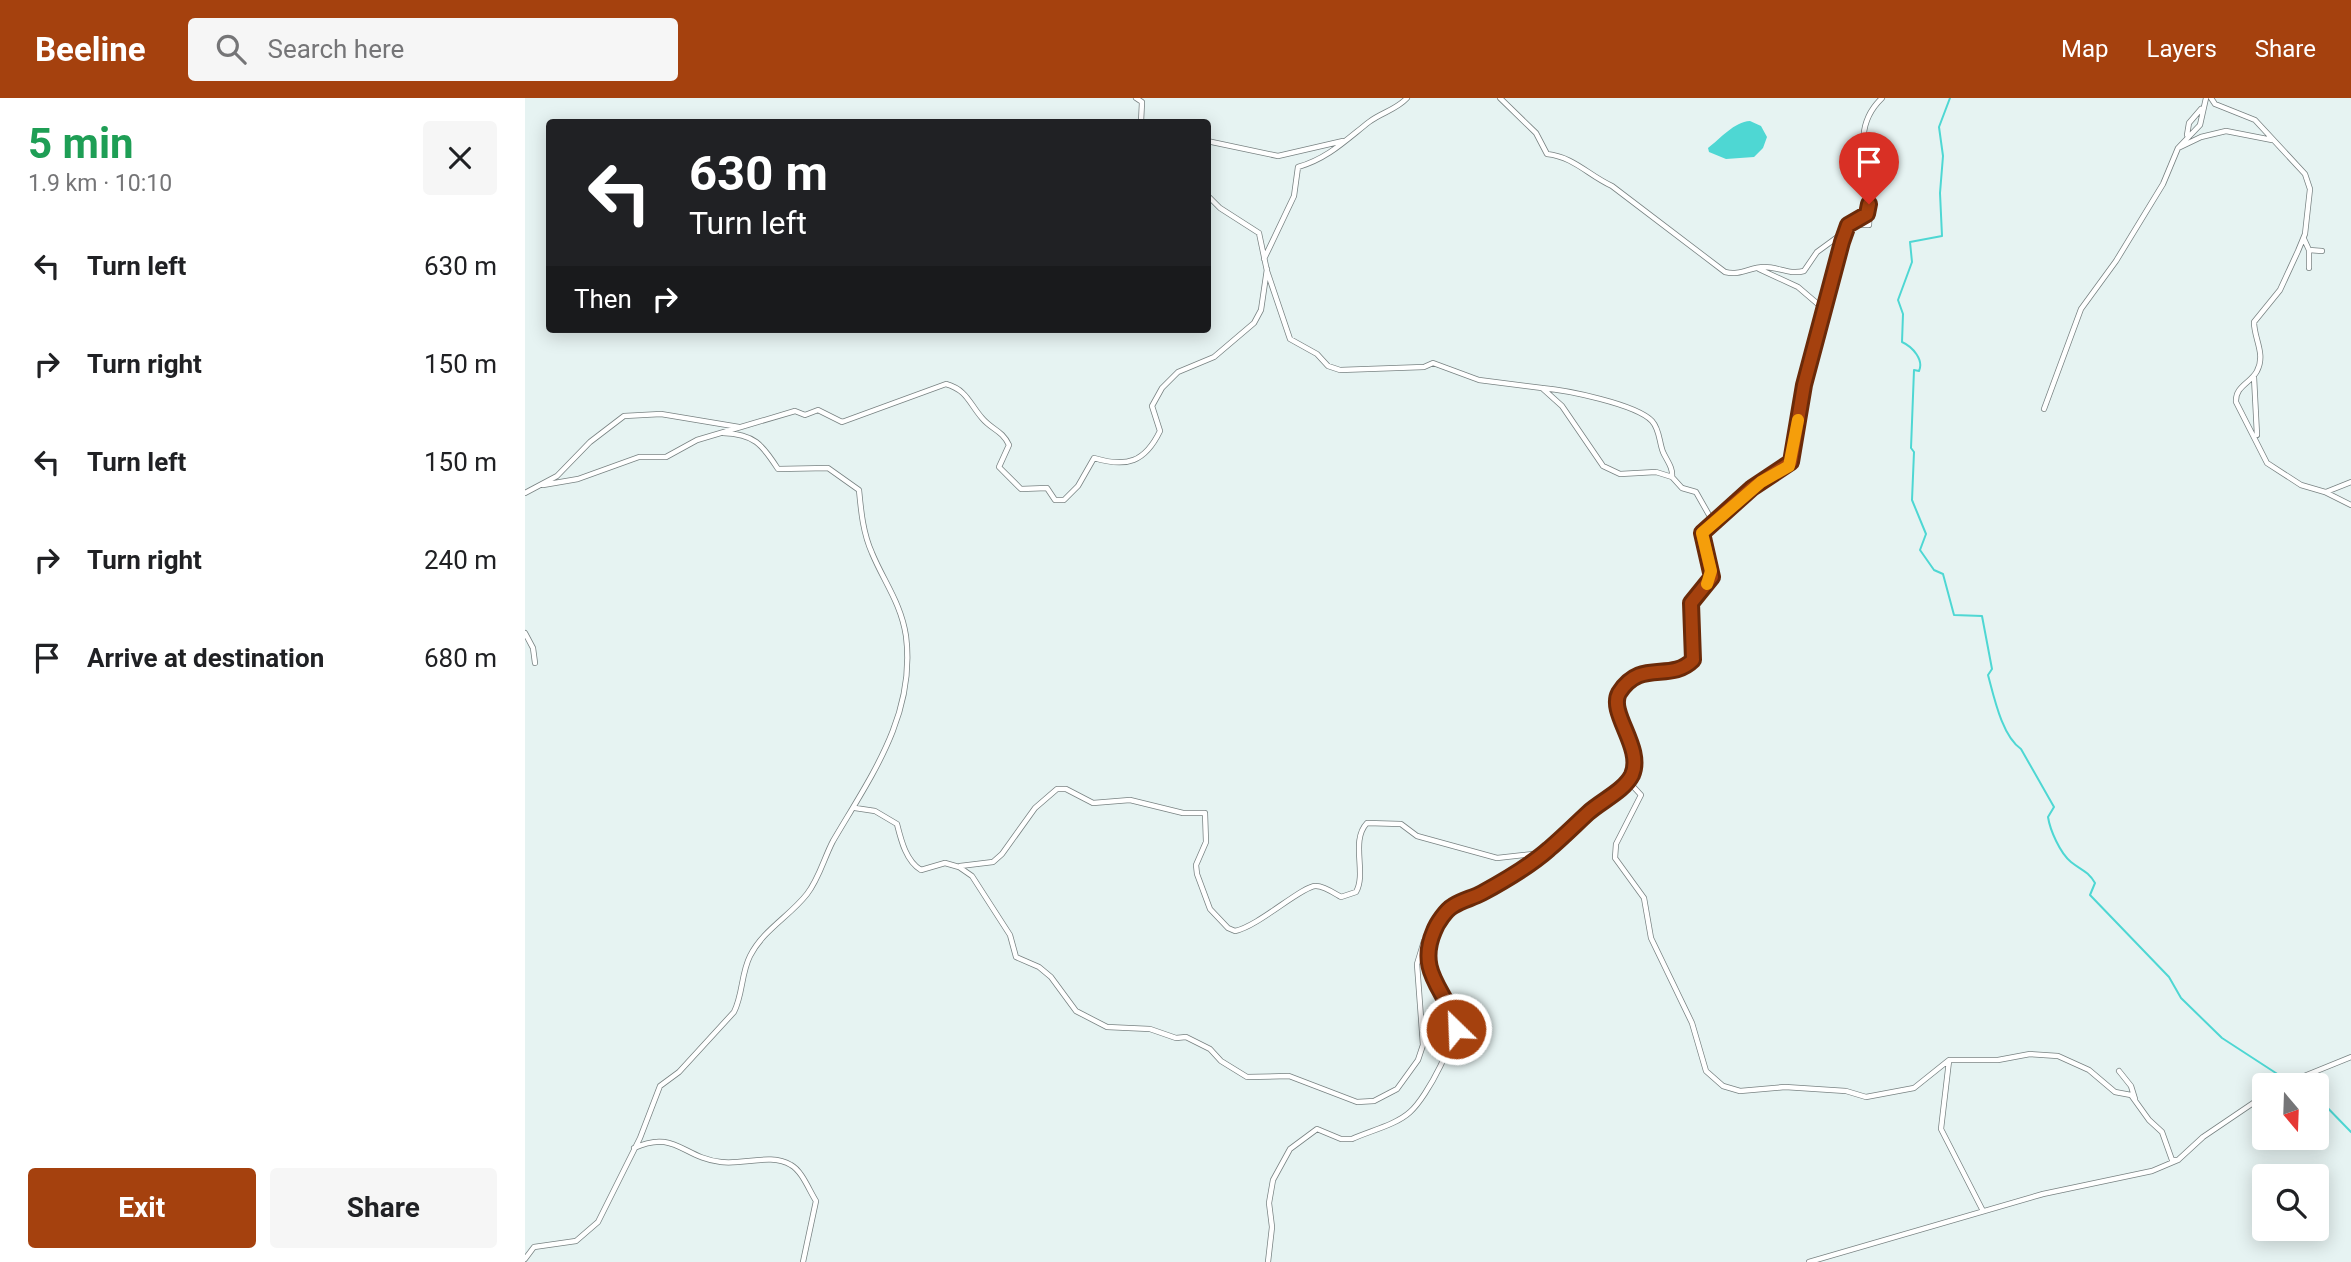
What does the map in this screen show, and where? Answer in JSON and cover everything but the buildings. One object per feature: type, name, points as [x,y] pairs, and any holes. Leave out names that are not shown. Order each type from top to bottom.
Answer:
[{"type":"street","points":[[1136,98],[1142,102],[1141,119]]},
{"type":"street","points":[[1264,259],[1294,195],[1298,167],[1322,159],[1369,122],[1396,109],[1407,98]]},
{"type":"street","points":[[1500,98],[1537,133],[1547,154],[1570,158],[1594,178],[1612,186],[1716,267],[1732,274],[1767,267],[1792,273],[1806,271],[1817,252],[1867,214],[1869,204]]},
{"type":"street","points":[[1848,226],[1868,225],[1872,217],[1862,141],[1869,112],[1882,98]]},
{"type":"street","points":[[2044,409],[2081,309],[2116,261],[2163,184],[2178,148],[2187,135],[2200,125],[2206,98]]},
{"type":"street","points":[[2211,98],[2215,104],[2251,117],[2308,178],[2310,203],[2305,234],[2280,290],[2255,319],[2254,329],[2261,358],[2253,377],[2238,390],[2235,398],[2257,440],[2262,457],[2301,485],[2325,492],[2351,505]]},
{"type":"street","points":[[2187,135],[2189,123],[2202,109]]},
{"type":"street","points":[[2178,148],[2201,137],[2226,131],[2273,140]]},
{"type":"street","points":[[1211,142],[1278,156],[1352,136]]},
{"type":"street","points":[[1211,199],[1220,208],[1257,230],[1290,339],[1317,354],[1332,368],[1381,370],[1433,363],[1481,380],[1542,388],[1607,401],[1647,418],[1659,434],[1672,477]]},
{"type":"street","points":[[959,866],[983,889],[1010,935],[1016,957],[1039,967],[1051,977],[1076,1011],[1107,1027],[1150,1030],[1176,1038],[1186,1037],[1210,1049],[1221,1061],[1247,1077],[1289,1076],[1357,1102],[1374,1101],[1397,1089],[1418,1060],[1423,1045],[1417,964],[1424,941],[1451,906],[1482,893],[1546,852],[1627,781],[1633,774],[1632,749],[1618,698],[1627,684],[1644,672],[1669,671],[1693,660],[1691,603],[1698,591],[1711,580],[1709,557],[1702,534],[1761,482],[1791,462],[1804,385],[1848,226]]},
{"type":"street","points":[[2305,234],[2309,250],[2309,268]]},
{"type":"street","points":[[2309,250],[2322,251]]},
{"type":"street","points":[[1758,268],[1798,287],[1825,311]]},
{"type":"street","points":[[543,485],[578,479],[639,457],[666,457],[697,440],[795,411],[805,415],[818,410],[842,422],[946,384],[964,392],[982,419],[1004,432],[1009,445],[999,467],[1011,482],[1028,491],[1047,488],[1055,500],[1063,500],[1077,486],[1094,458],[1112,463],[1146,455],[1160,431],[1152,406],[1161,388],[1178,372],[1224,350],[1254,323],[1261,310],[1267,269]]},
{"type":"street","points":[[2253,377],[2257,440]]},
{"type":"street","points":[[1542,388],[1562,406],[1603,466],[1620,474],[1651,472],[1672,477],[1682,488],[1696,492],[1713,522]]},
{"type":"street","points":[[525,494],[562,472],[612,422],[624,416],[661,414],[744,428]]},
{"type":"street","points":[[525,1259],[534,1247],[576,1241],[598,1222],[660,1086],[679,1072],[734,1012],[742,995],[745,968],[750,955],[774,926],[807,894],[832,843],[874,773],[903,706],[906,638],[897,597],[872,552],[859,490],[828,468],[778,469],[765,449],[745,434],[723,433]]},
{"type":"street","points":[[2325,492],[2351,482]]},
{"type":"street","points":[[525,633],[533,648],[535,663]]},
{"type":"street","points":[[1627,781],[1641,795],[1616,844],[1615,858],[1644,898],[1651,938],[1692,1023],[1710,1076],[1732,1090],[1785,1087],[1846,1091],[1866,1097],[1919,1086],[1949,1060],[1998,1060],[2030,1054],[2058,1056],[2089,1070],[2117,1093],[2129,1094],[2136,1099]]},
{"type":"street","points":[[855,808],[875,811],[897,824],[902,843],[921,870],[945,863],[959,866],[993,862],[1003,854],[1035,808],[1057,789],[1066,789],[1093,803],[1130,800],[1183,813],[1205,813],[1206,842],[1196,865],[1197,874],[1210,909],[1228,928],[1235,931],[1272,914],[1311,886],[1319,886],[1341,897],[1356,892],[1360,881],[1360,841],[1367,823],[1401,824],[1417,836],[1497,858],[1546,852]]},
{"type":"street","points":[[1268,1262],[1272,1227],[1269,1203],[1273,1180],[1290,1149],[1317,1129],[1341,1139],[1352,1139],[1410,1113],[1433,1079],[1456,1029],[1453,1013],[1436,989],[1429,969],[1430,943],[1435,928]]},
{"type":"street","points":[[2312,1073],[2351,1057]]},
{"type":"street","points":[[1949,1060],[1940,1126],[1983,1211]]},
{"type":"street","points":[[2119,1071],[2134,1091],[2148,1120],[2162,1132],[2172,1160],[2178,1160]]},
{"type":"street","points":[[1809,1262],[2043,1194],[2152,1171],[2178,1160],[2203,1137],[2252,1104]]},
{"type":"street","points":[[633,1149],[650,1141],[671,1142],[703,1159],[748,1163],[779,1159],[795,1167],[816,1201],[803,1262]]},
{"type":"water","points":[[1750,121],[1761,126],[1767,137],[1763,148],[1754,157],[1726,159],[1709,152],[1708,148],[1728,131]]},
{"type":"waterway","points":[[1950,98],[1939,127],[1943,156],[1940,193],[1942,236],[1910,242],[1912,262],[1898,300],[1903,314],[1902,342],[1914,350],[1920,363],[1919,371],[1914,370],[1911,448],[1914,452],[1912,500],[1926,534],[1920,550],[1934,570],[1943,574],[1954,615],[1982,616],[1992,669],[1988,675],[2000,715],[2009,735],[2021,749],[2054,807],[2048,817],[2059,847],[2067,858],[2087,873],[2095,883],[2090,895],[2169,977],[2181,998],[2222,1038],[2276,1073]]},
{"type":"waterway","points":[[2329,1109],[2351,1132]]},
{"type":"slow traffic","points":[[1707,584],[1711,580],[1711,571],[1702,533],[1761,482],[1789,466],[1798,420]]},
{"type":"route","points":[[1456,1029],[1453,1013],[1436,989],[1429,969],[1430,943],[1435,928],[1451,906],[1482,893],[1546,852],[1589,811],[1624,785],[1633,774],[1632,749],[1617,705],[1620,693],[1627,684],[1644,672],[1669,671],[1683,667],[1693,660],[1691,603],[1695,594],[1709,583],[1712,577],[1702,533],[1752,488],[1789,466],[1804,385],[1842,242],[1848,225],[1867,214],[1869,204]]}]
